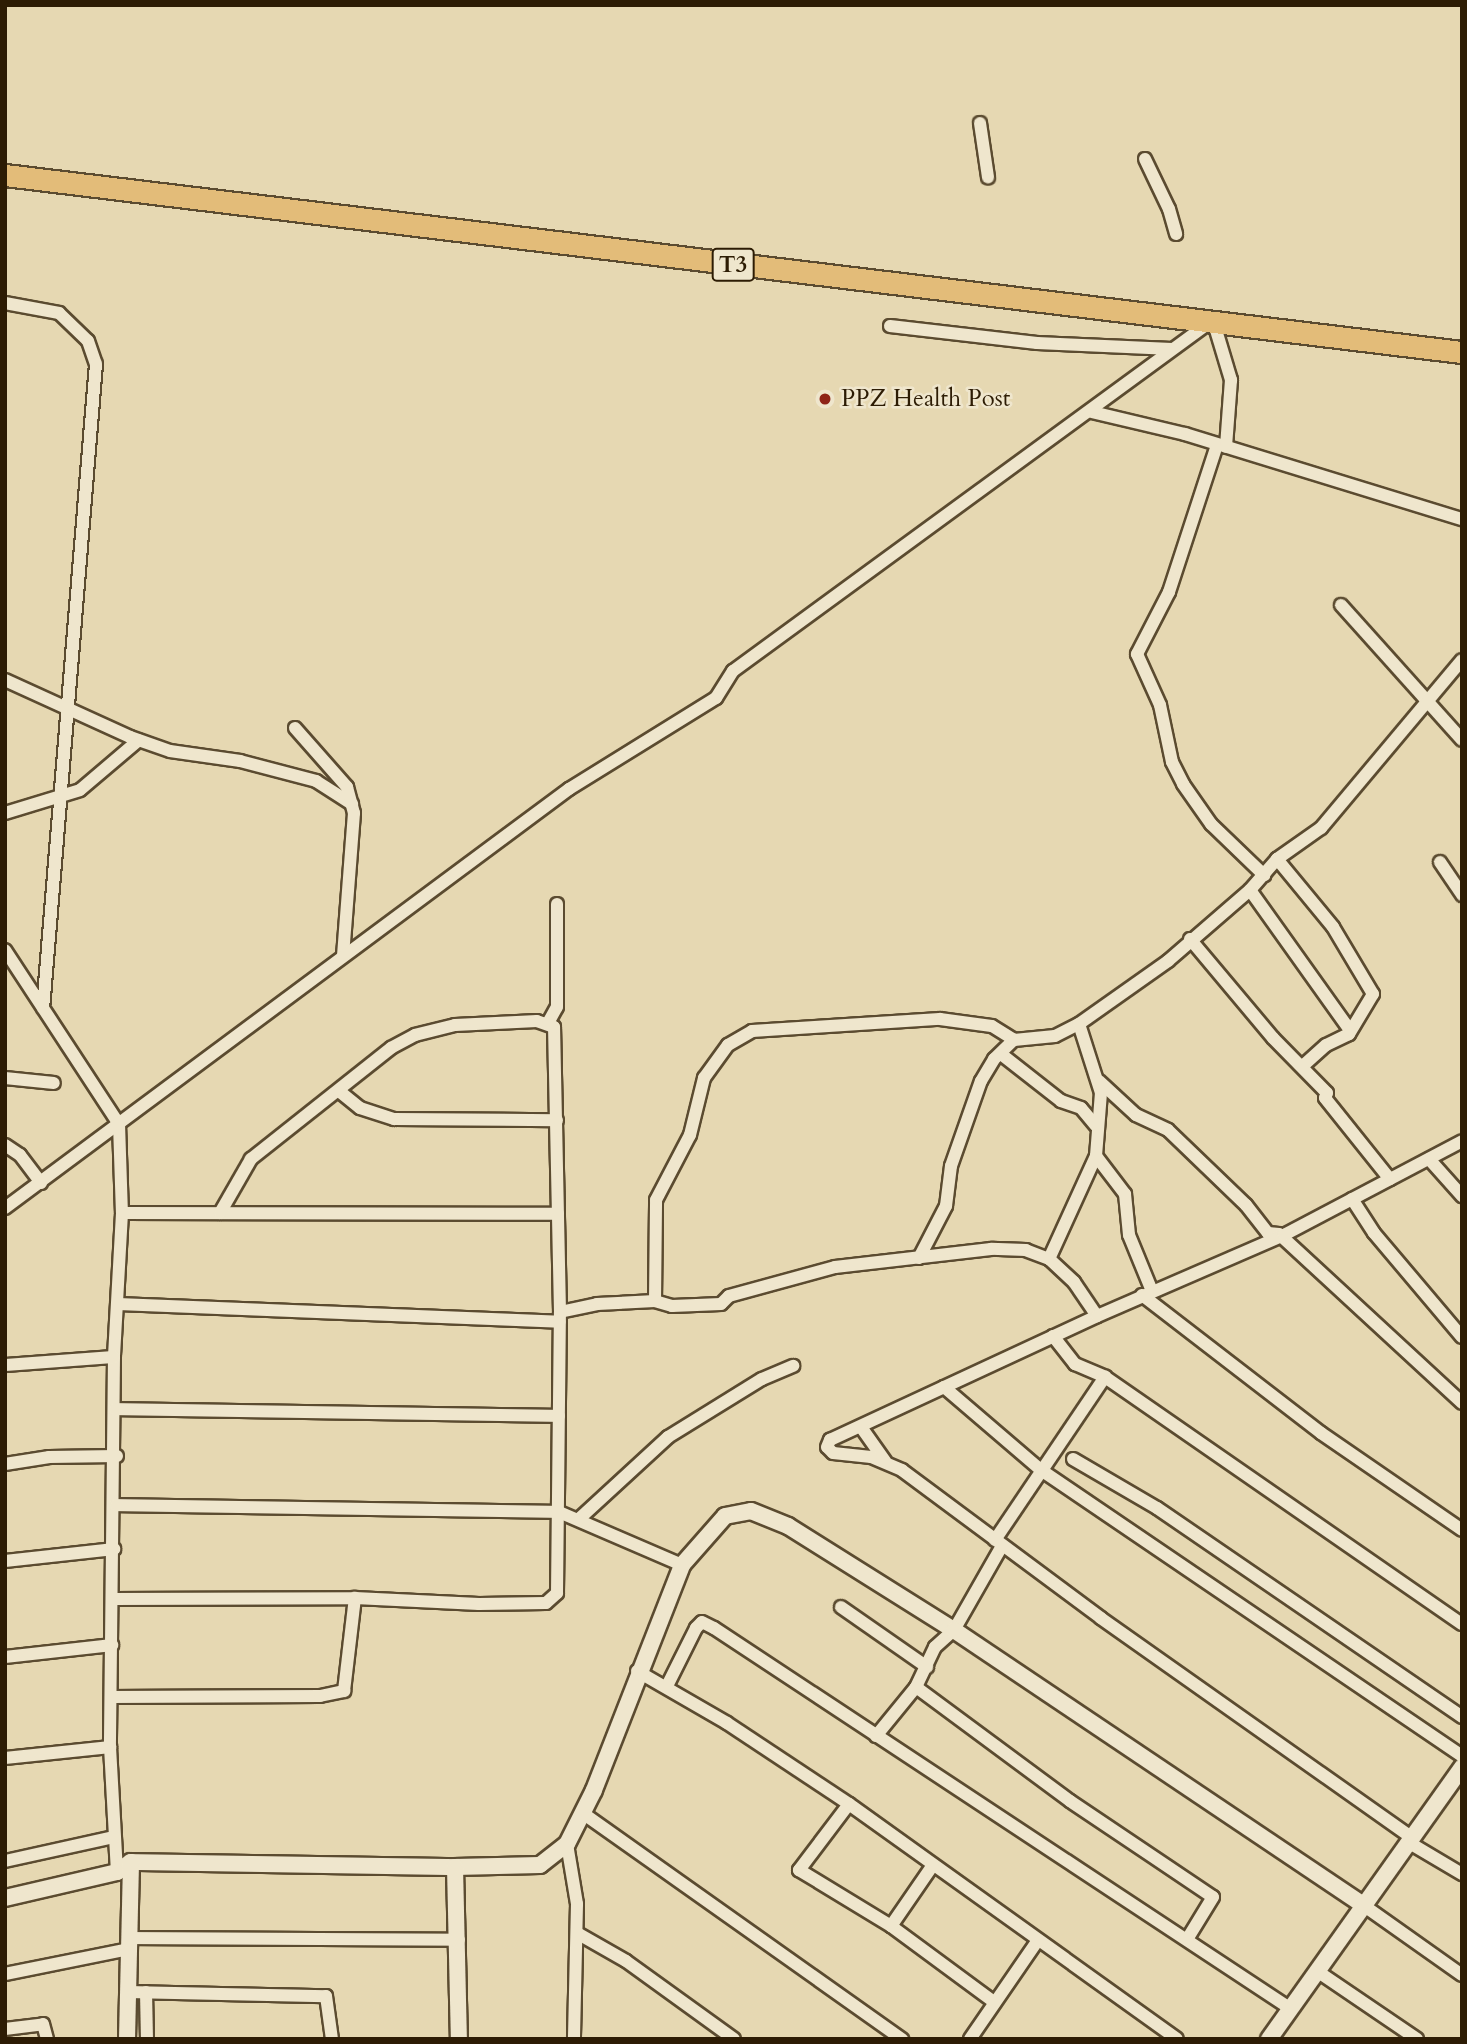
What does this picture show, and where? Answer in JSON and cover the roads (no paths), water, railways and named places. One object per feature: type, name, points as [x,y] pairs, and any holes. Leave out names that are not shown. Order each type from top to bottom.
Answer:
[{"type":"highway","name":"T3","points":[[5,175],[1462,352]]},
{"type":"street","points":[[980,123],[988,177]]},
{"type":"street","points":[[1144,159],[1169,209],[1176,234]]},
{"type":"street","points":[[5,303],[59,313],[88,341],[96,364],[43,1008]]},
{"type":"street","points":[[5,1209],[569,789],[716,698],[725,680],[752,657],[1092,412],[1213,320],[1231,380],[1221,446],[1170,592],[1138,654],[1160,705],[1172,762],[1182,784],[1211,824],[1264,875]]},
{"type":"street","points":[[890,326],[1037,343],[1172,349]]},
{"type":"street","points":[[1092,412],[1221,446],[1462,519]]},
{"type":"street","points":[[1341,605],[1462,740]]},
{"type":"street","points":[[655,1301],[656,1200],[690,1135],[704,1079],[728,1045],[752,1031],[771,1029],[851,1028],[940,1020],[992,1026],[1014,1040],[1055,1036],[1079,1024],[1132,988],[1250,890],[1277,859],[1321,828],[1428,705],[1462,660]]},
{"type":"street","points":[[5,680],[68,712],[139,740],[170,751],[240,761],[316,781],[352,804]]},
{"type":"street","points":[[295,728],[348,787],[352,804],[343,956]]},
{"type":"street","points":[[5,813],[61,799],[80,790],[139,740]]},
{"type":"street","points":[[1277,859],[1303,885],[1370,985],[1373,995],[1362,1018],[1349,1029],[1349,1034],[1326,1045],[1303,1066]]},
{"type":"street","points":[[1440,862],[1462,895]]},
{"type":"street","points":[[1250,890],[1349,1029]]},
{"type":"street","points":[[548,1023],[557,1007],[557,904]]},
{"type":"street","points":[[1190,939],[1273,1038],[1303,1066],[1390,1179]]},
{"type":"street","points":[[5,950],[119,1124],[122,1213],[114,1357],[117,1456],[110,1747],[117,1871]]},
{"type":"street","points":[[220,1213],[251,1159],[391,1048],[415,1035],[467,1024],[548,1023]]},
{"type":"street","points":[[112,1599],[355,1598],[479,1604],[553,1600],[559,1577],[560,1317],[555,1037],[548,1023]]},
{"type":"street","points":[[1049,1259],[1096,1156],[1099,1081],[1079,1024]]},
{"type":"street","points":[[919,1258],[946,1206],[951,1166],[981,1081],[1014,1040]]},
{"type":"street","points":[[1001,1054],[1061,1101],[1081,1108],[1096,1126]]},
{"type":"street","points":[[5,1078],[54,1083]]},
{"type":"street","points":[[1099,1081],[1136,1115],[1168,1130],[1246,1205],[1268,1233],[1281,1235],[1462,1403]]},
{"type":"street","points":[[339,1091],[360,1108],[394,1119],[557,1120]]},
{"type":"street","points":[[885,1461],[830,1451],[830,1440],[1147,1293],[1281,1235],[1462,1141]]},
{"type":"street","points":[[5,1145],[20,1155],[41,1182]]},
{"type":"street","points":[[1096,1156],[1125,1194],[1129,1235],[1147,1293],[1321,1433],[1462,1530]]},
{"type":"street","points":[[1429,1159],[1462,1196]]},
{"type":"street","points":[[1352,1199],[1374,1233],[1462,1336]]},
{"type":"street","points":[[122,1213],[558,1214]]},
{"type":"street","points":[[118,1304],[560,1317],[597,1304],[655,1301],[672,1306],[721,1304],[729,1297],[835,1267],[991,1249],[1026,1250],[1049,1259],[1074,1282],[1097,1316]]},
{"type":"street","points":[[1054,1336],[1075,1364],[1105,1377],[1462,1624]]},
{"type":"street","points":[[5,1365],[114,1357]]},
{"type":"street","points":[[580,1518],[668,1437],[762,1379],[793,1366]]},
{"type":"street","points":[[876,1736],[916,1687],[935,1647],[954,1630],[998,1543],[1041,1470],[1105,1377]]},
{"type":"street","points":[[944,1387],[1041,1470],[1462,1756]]},
{"type":"street","points":[[115,1409],[559,1416]]},
{"type":"street","points":[[861,1427],[885,1461],[1410,1840],[1462,1874]]},
{"type":"street","points":[[5,1464],[49,1457],[117,1456]]},
{"type":"street","points":[[1073,1459],[1157,1508],[1462,1717]]},
{"type":"street","points":[[116,1504],[559,1512],[580,1518],[682,1565]]},
{"type":"street","points":[[5,1898],[117,1871],[131,1862],[454,1867],[540,1865],[567,1844],[584,1814],[637,1671],[682,1565],[718,1520],[737,1511],[751,1511],[788,1526],[954,1630],[1363,1905],[1462,1975]]},
{"type":"street","points":[[5,1561],[114,1549]]},
{"type":"street","points":[[111,1698],[320,1696],[344,1691],[355,1598]]},
{"type":"street","points":[[841,1607],[927,1667]]},
{"type":"street","points":[[667,1686],[702,1622],[1188,1938],[1291,2009]]},
{"type":"street","points":[[5,1657],[112,1645]]},
{"type":"street","points":[[637,1671],[667,1686],[849,1804],[1177,2039]]},
{"type":"street","points":[[916,1687],[1070,1801],[1213,1897],[1188,1938]]},
{"type":"street","points":[[5,1758],[110,1747]]},
{"type":"street","points":[[1275,2037],[1291,2009],[1363,1905],[1460,1774]]},
{"type":"street","points":[[849,1804],[799,1870],[891,1926],[993,2003]]},
{"type":"street","points":[[584,1814],[902,2039]]},
{"type":"street","points":[[5,1861],[114,1837]]},
{"type":"street","points":[[567,1844],[576,1884],[574,2039]]},
{"type":"street","points":[[127,2039],[131,1862]]},
{"type":"street","points":[[891,1926],[933,1865]]},
{"type":"street","points":[[454,1867],[459,1940],[459,2039]]},
{"type":"street","points":[[577,1933],[626,1961],[734,2039]]},
{"type":"street","points":[[5,1974],[129,1944],[459,1940]]},
{"type":"street","points":[[970,2039],[1038,1941]]},
{"type":"street","points":[[1317,1971],[1416,2039]]},
{"type":"street","points":[[128,1992],[326,1996],[332,2039]]},
{"type":"street","points":[[146,1992],[147,2039]]},
{"type":"street","points":[[5,2029],[43,2024],[47,2039]]},
{"type":"place","name":"PPZ Health Post","points":[[825,399]]}]
